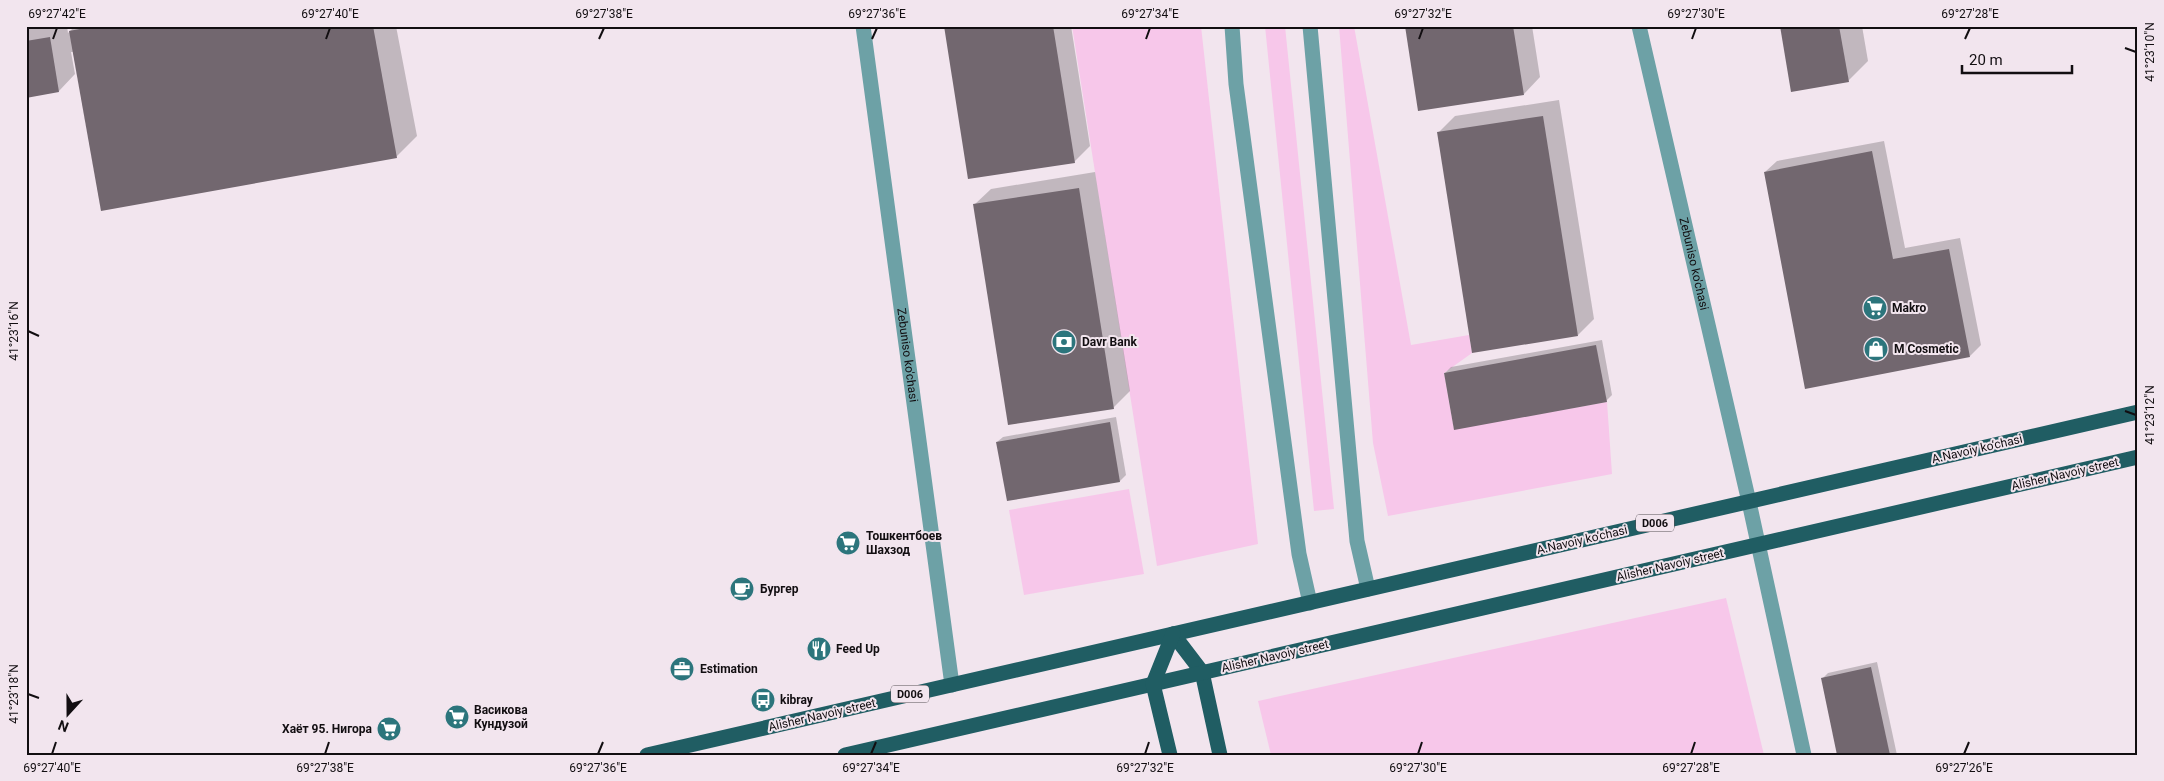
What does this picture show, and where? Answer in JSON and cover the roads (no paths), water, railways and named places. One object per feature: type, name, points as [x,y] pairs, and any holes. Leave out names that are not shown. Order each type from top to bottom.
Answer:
[{"type":"main road","name":"A.Navoiy ko‘chasi","points":[[1173,634],[2138,412]]},
{"type":"main road","name":"Alisher Navoiy street","points":[[1202,672],[2138,457]]},
{"type":"main road","name":"Alisher Navoiy street","points":[[647,755],[1173,634]]},
{"type":"main road","points":[[1173,634],[1202,672],[1220,755]]},
{"type":"main road","points":[[1170,755],[1153,684],[1173,634]]},
{"type":"main road","points":[[845,755],[1202,672]]},
{"type":"street","name":"Zebuniso ko'chasi","points":[[863,26],[952,685]]},
{"type":"street","points":[[1232,26],[1238,93],[1299,554],[1310,603]]},
{"type":"street","points":[[1310,26],[1357,540],[1368,589]]},
{"type":"street","name":"Zebuniso ko'chasi","points":[[1639,26],[1749,502],[1804,755]]},
{"type":"place","name":"Makro","points":[[1875,308]]},
{"type":"place","name":"Davr Bank","points":[[1064,342]]},
{"type":"place","name":"M Cosmetic","points":[[1876,349]]},
{"type":"place","name":"Тошкентбоев Шахзод","points":[[848,543]]},
{"type":"place","name":"Бургер","points":[[742,589]]},
{"type":"place","name":"Feed Up","points":[[819,649]]},
{"type":"place","name":"Estimation","points":[[682,669]]},
{"type":"place","name":"kibray","points":[[763,700]]},
{"type":"place","name":"Васикова Кундузой","points":[[457,717]]},
{"type":"place","name":"Хаёт 95. Нигора","points":[[389,729]]}]
